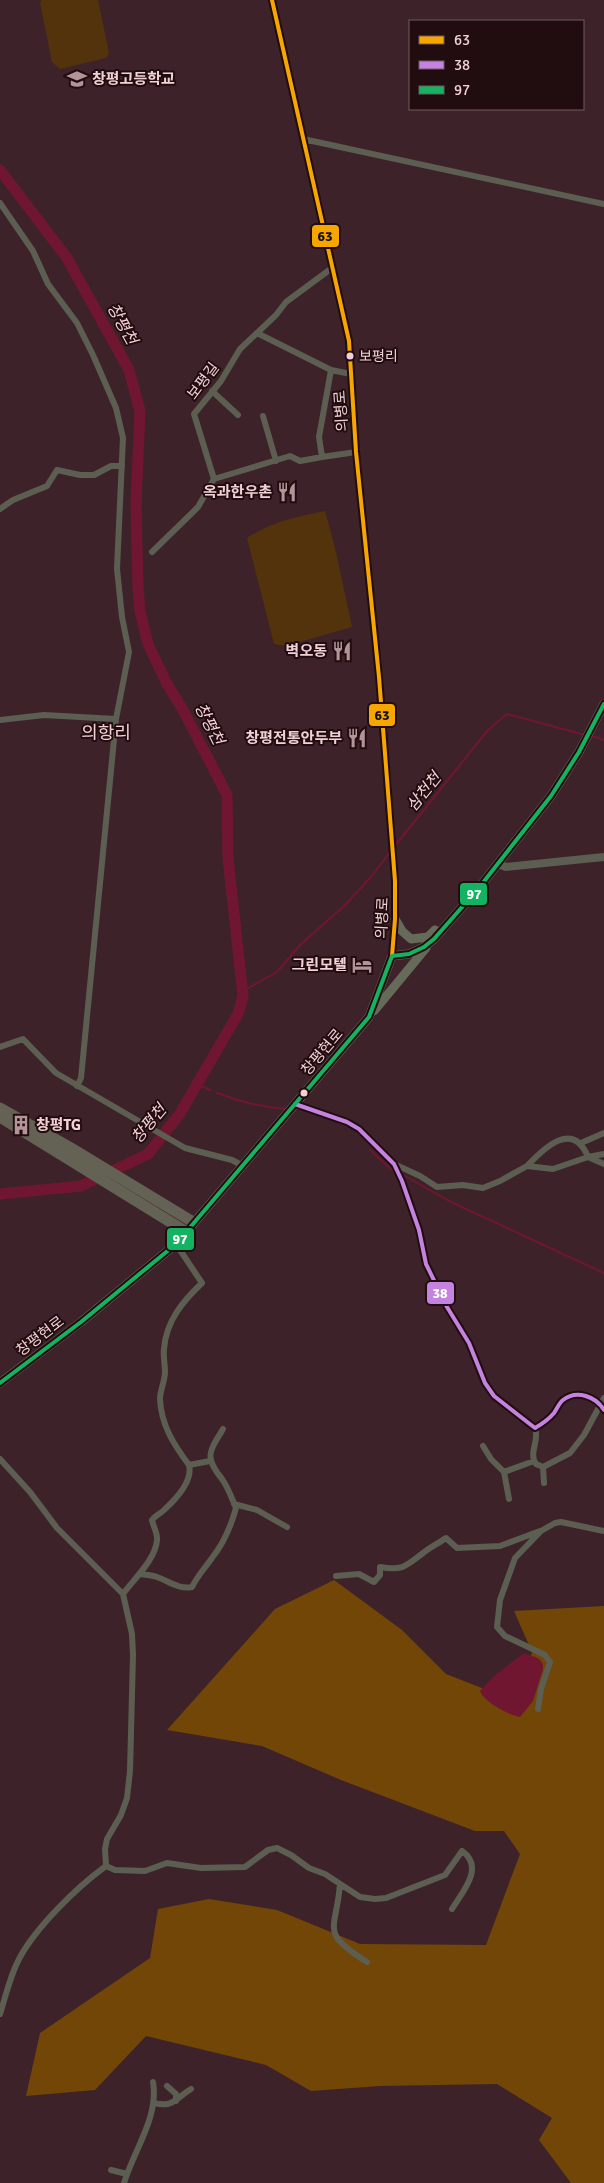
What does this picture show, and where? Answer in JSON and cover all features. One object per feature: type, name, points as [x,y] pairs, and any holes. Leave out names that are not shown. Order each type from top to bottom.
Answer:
[{"type":"highway","points":[[0,1108],[138,1189],[189,1226]]},
{"type":"highway","points":[[0,1116],[123,1193],[189,1226]]},
{"type":"main road","points":[[368,1017],[465,904],[551,796],[579,752],[604,704]]},
{"type":"main road","points":[[395,919],[402,932],[411,939],[420,939],[428,937],[451,913],[465,904]]},
{"type":"main road","points":[[392,956],[409,954],[424,947],[434,939]]},
{"type":"main road","name":"창평현로","points":[[0,1383],[81,1322],[176,1244],[189,1226],[243,1166],[368,1017],[392,956]]},
{"type":"street","name":"의병로","points":[[272,0],[349,341],[356,452],[379,677],[395,881],[395,919],[392,956]]},
{"type":"street","points":[[303,139],[604,204]]},
{"type":"street","points":[[0,203],[33,251],[48,284],[77,323],[94,354],[116,408],[123,438],[117,569],[128,652],[116,719],[81,1078],[77,1086]]},
{"type":"street","name":"보평길","points":[[214,479],[194,414],[240,349],[276,315],[286,302],[332,268]]},
{"type":"street","points":[[257,333],[331,370],[351,374]]},
{"type":"street","points":[[322,457],[319,437],[331,370]]},
{"type":"street","points":[[212,390],[238,415]]},
{"type":"street","points":[[263,416],[276,460]]},
{"type":"street","points":[[152,552],[198,507],[214,479],[290,456],[300,461],[356,452]]},
{"type":"street","points":[[0,509],[13,500],[47,486],[57,470],[80,475],[94,475],[111,466],[122,466]]},
{"type":"street","points":[[0,720],[44,715],[116,719]]},
{"type":"street","points":[[498,864],[506,867],[604,858]]},
{"type":"street","points":[[0,1047],[23,1038],[56,1073],[77,1086],[181,1146],[232,1160],[243,1166]]},
{"type":"street","points":[[295,1104],[347,1122],[358,1129],[394,1164],[420,1176],[437,1187],[463,1185],[483,1188],[528,1166],[550,1145],[560,1140],[571,1138],[581,1143],[588,1157],[604,1164]]},
{"type":"street","points":[[581,1143],[604,1133]]},
{"type":"street","points":[[528,1166],[553,1169],[588,1157],[604,1154]]},
{"type":"street","points":[[394,1164],[419,1230],[426,1264],[447,1306],[469,1343],[485,1383],[494,1396],[535,1428],[537,1432],[534,1461]]},
{"type":"street","points":[[123,1594],[140,1574],[158,1539],[152,1520],[155,1515],[163,1512],[181,1491],[190,1470],[189,1465],[172,1441],[162,1415],[160,1397],[165,1373],[164,1349],[167,1332],[173,1316],[202,1283],[176,1244]]},
{"type":"street","points":[[535,1428],[553,1414],[566,1399],[578,1396],[590,1397],[602,1408]]},
{"type":"street","points":[[534,1461],[540,1467],[543,1467],[570,1453],[602,1408],[604,1398]]},
{"type":"street","points":[[140,1574],[156,1576],[188,1588],[192,1587],[197,1575],[213,1558],[229,1532],[236,1508],[222,1480],[214,1472],[210,1461],[212,1447],[222,1429]]},
{"type":"street","points":[[483,1446],[490,1459],[504,1472],[509,1499]]},
{"type":"street","points":[[0,1459],[30,1492],[58,1528],[123,1594],[132,1634],[133,1655],[130,1771],[127,1798],[121,1815],[107,1839],[105,1849],[106,1866]]},
{"type":"street","points":[[189,1465],[210,1461]]},
{"type":"street","points":[[504,1472],[534,1461]]},
{"type":"street","points":[[543,1467],[544,1483]]},
{"type":"street","points":[[234,1504],[257,1510],[287,1527]]},
{"type":"street","points":[[336,1576],[359,1574],[374,1582],[380,1575],[380,1567],[396,1568],[411,1564],[423,1553],[446,1538],[457,1548],[500,1546],[561,1522],[604,1531]]},
{"type":"street","points":[[538,1709],[541,1689],[550,1662],[545,1655],[512,1640],[496,1627],[500,1600],[514,1558],[541,1531]]},
{"type":"street","points":[[106,1866],[115,1870],[145,1871],[167,1862],[201,1868],[245,1867],[268,1850],[277,1848],[309,1868],[325,1874],[360,1897],[375,1899],[386,1898],[445,1875],[462,1851],[470,1856],[473,1866],[470,1878],[452,1909]]},
{"type":"street","points":[[0,2014],[9,1981],[20,1957],[57,1909],[106,1866]]},
{"type":"street","points":[[340,1884],[333,1924],[335,1938],[367,1962]]},
{"type":"street","points":[[124,2183],[147,2126],[154,2103],[153,2082]]},
{"type":"street","points":[[167,2086],[176,2094],[176,2100]]},
{"type":"street","points":[[154,2103],[171,2104],[191,2090]]},
{"type":"street","points":[[111,2170],[127,2174]]},
{"type":"shaded area","points":[[42,0],[98,0],[109,53],[106,58],[60,69],[52,62],[40,3]]},
{"type":"shaded area","points":[[325,511],[352,627],[286,646],[274,644],[247,538],[275,524]]},
{"type":"shaded area","points":[[334,1580],[402,1630],[446,1674],[518,1702],[532,1652],[514,1611],[604,1606],[604,2183],[571,2183],[539,2140],[552,2118],[497,2084],[380,2086],[311,2091],[266,2065],[146,2036],[95,2090],[26,2096],[40,2033],[150,1958],[158,1909],[209,1899],[277,1910],[360,1944],[486,1945],[520,1854],[504,1831],[475,1831],[341,1780],[262,1746],[167,1730],[275,1609]]},
{"type":"shaded area","points":[[524,1653],[540,1660],[543,1669],[533,1701],[520,1717],[497,1707],[486,1699],[480,1691],[494,1676]]},
{"type":"waterway","name":"창평천","points":[[0,170],[67,258],[129,370],[140,411],[136,504],[140,612],[148,644],[166,682],[183,710],[227,795],[228,858],[243,996],[238,1014],[179,1115],[148,1154],[81,1186],[0,1194]]},
{"type":"waterway","name":"삼천천","points":[[394,847],[488,730],[507,714],[585,735]]},
{"type":"waterway","name":"삼천천","points":[[592,736],[604,740]]},
{"type":"waterway","name":"삼천천","points":[[243,991],[277,972],[300,945],[344,906],[370,878],[391,851]]},
{"type":"waterway","points":[[197,1084],[210,1090]]},
{"type":"waterway","points":[[217,1093],[251,1104],[286,1109]]},
{"type":"waterway","points":[[370,1150],[392,1170]]},
{"type":"waterway","points":[[405,1176],[451,1202],[604,1273]]},
{"type":"transit line","name":"63","points":[[272,0],[349,341],[356,452],[379,677],[395,881],[395,919],[392,956]]},
{"type":"transit line","name":"97","points":[[0,1383],[81,1322],[176,1244],[369,1017],[392,956],[409,954],[424,947],[434,939],[478,889],[551,796],[579,752],[604,704]]},
{"type":"transit line","name":"38","points":[[295,1104],[347,1122],[359,1129],[394,1164],[419,1230],[426,1264],[447,1307],[469,1343],[485,1383],[494,1396],[535,1428],[552,1415],[563,1400],[574,1395],[591,1398],[601,1405],[604,1410]]},
{"type":"place","name":"창평고등학교","points":[[77,79]]},
{"type":"place","name":"보평리","points":[[350,356]]},
{"type":"place","name":"옥과한우촌","points":[[287,492]]},
{"type":"place","name":"벽오동","points":[[342,651]]},
{"type":"place","name":"창평전통안두부","points":[[357,738]]},
{"type":"place","name":"그린모텔","points":[[362,965]]},
{"type":"place","name":"창평TG","points":[[21,1125]]},
{"type":"district","name":"의항리","points":[[106,733]]}]
